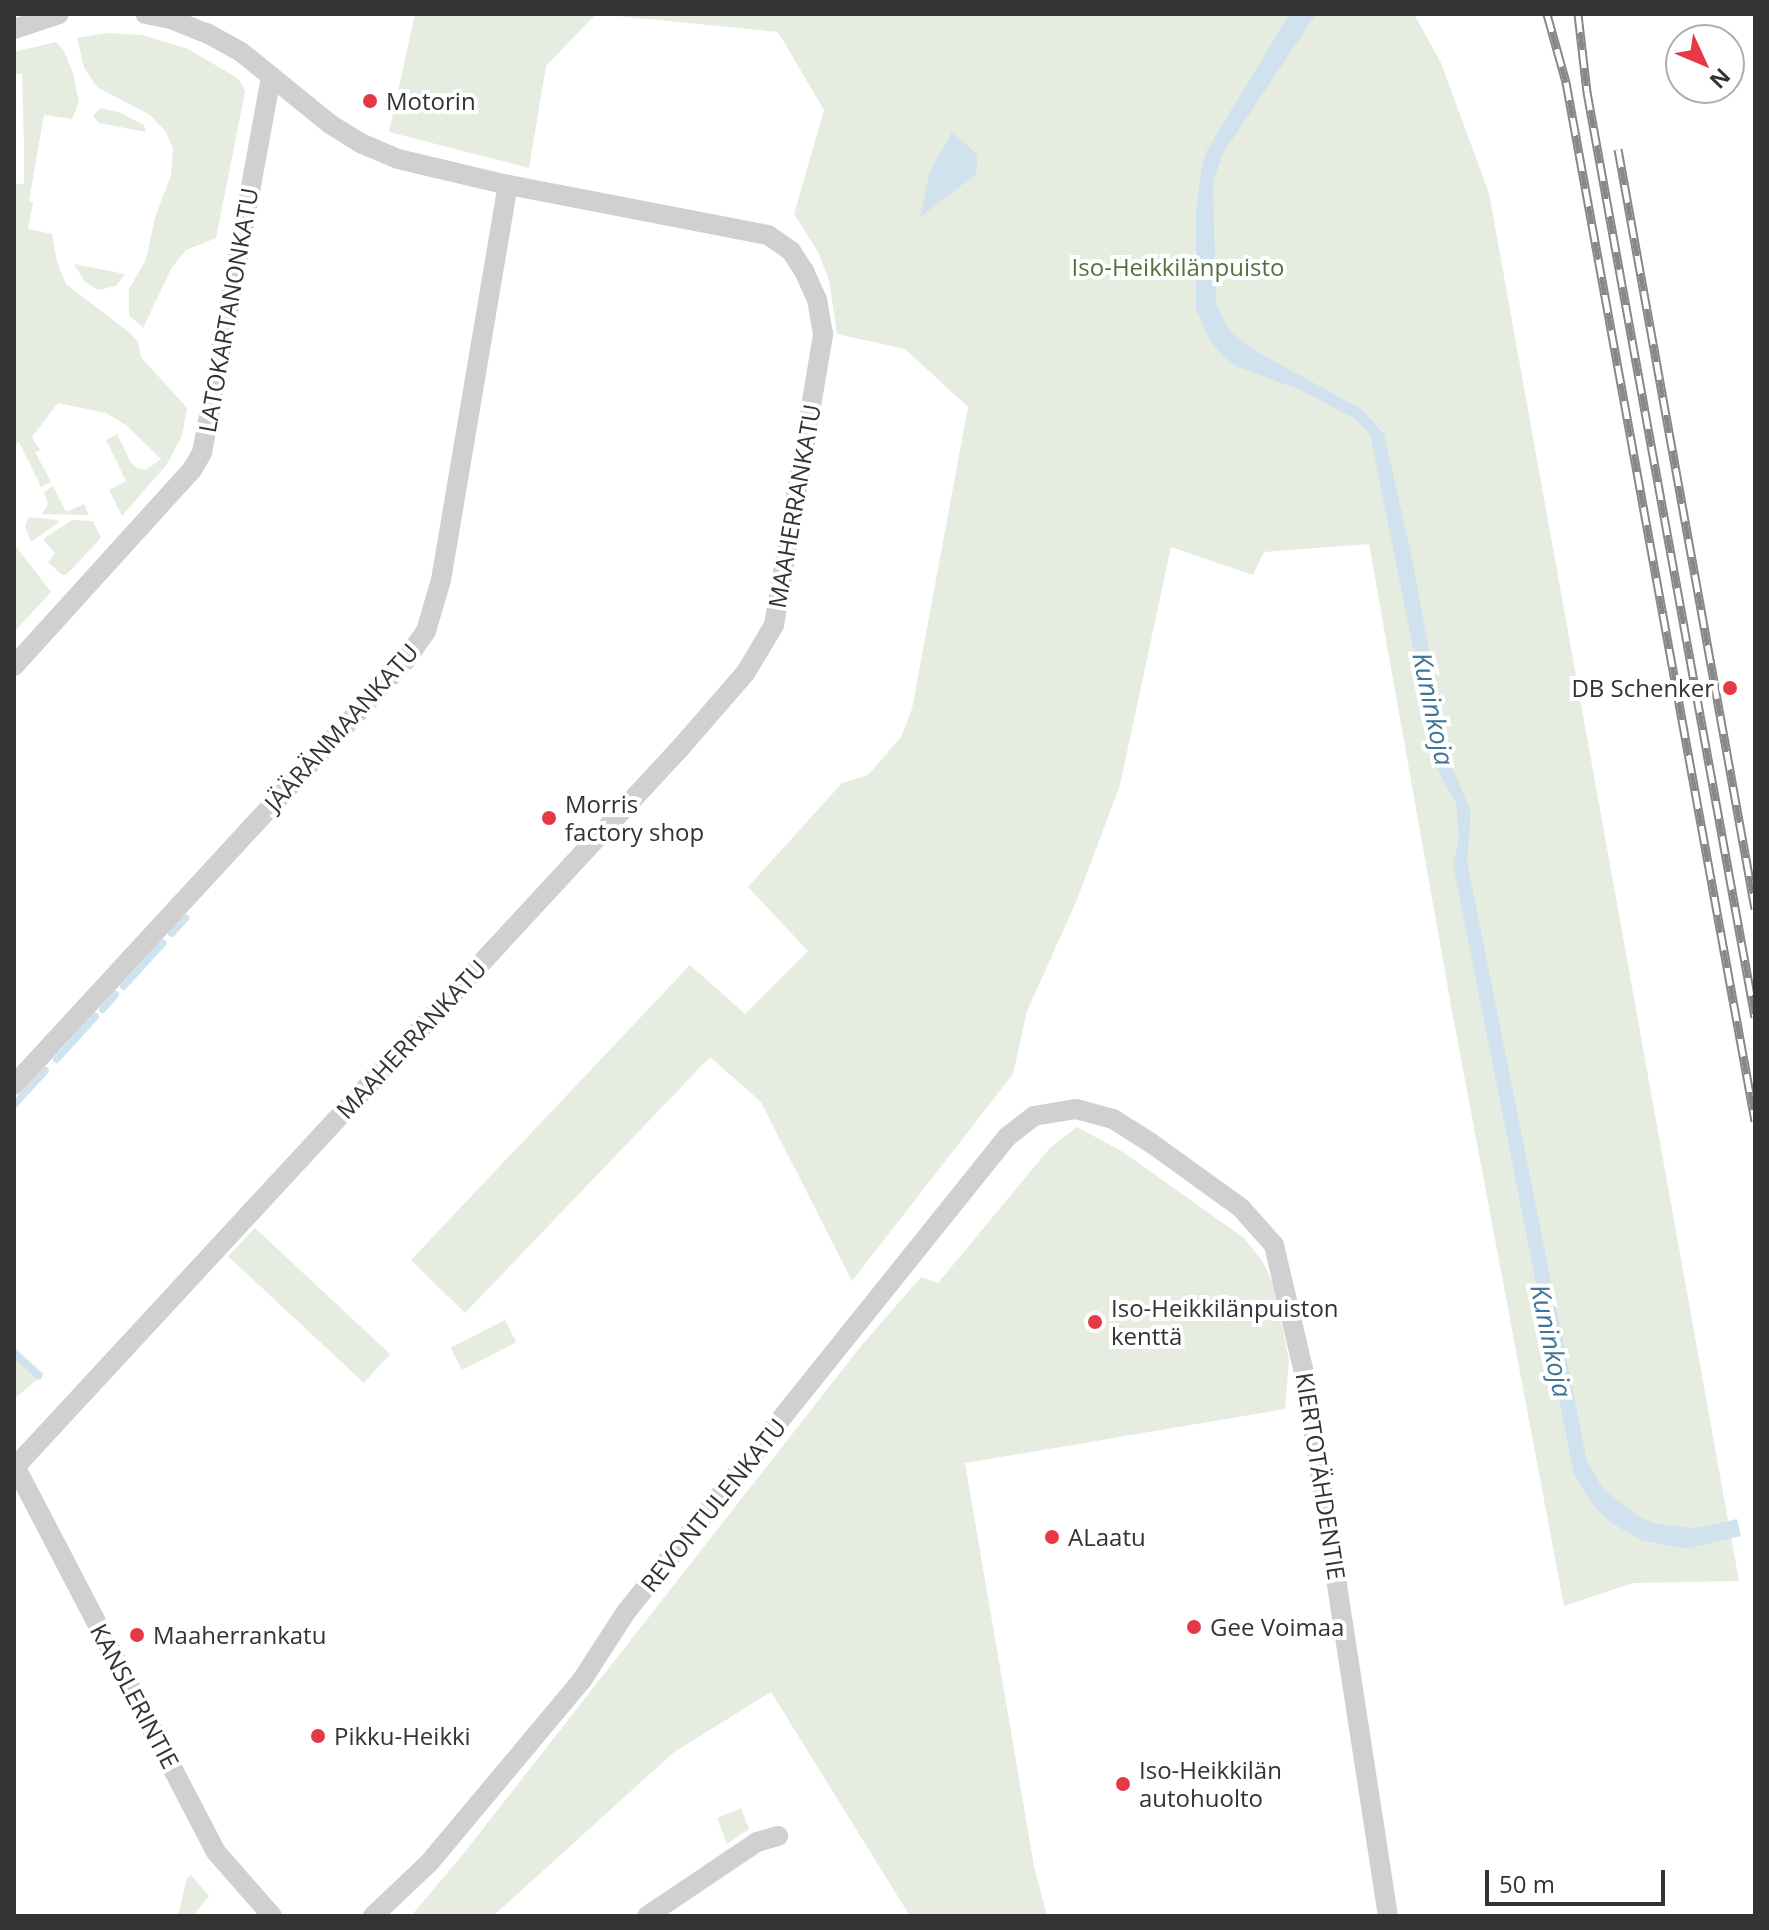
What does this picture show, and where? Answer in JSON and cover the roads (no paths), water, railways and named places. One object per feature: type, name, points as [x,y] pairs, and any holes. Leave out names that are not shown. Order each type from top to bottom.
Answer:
[{"type":"street","points":[[14,29],[59,14]]},
{"type":"street","name":"MAAHERRANKATU","points":[[15,1465],[682,746],[746,672],[774,625],[823,334],[817,300],[804,271],[791,251],[761,232],[508,185],[398,159],[362,144],[241,52],[208,34],[145,14]]},
{"type":"street","name":"LATOKARTANONKATU","points":[[14,666],[192,470],[202,453],[271,76]]},
{"type":"street","name":"JÄÄRÄNMAANKATU","points":[[14,1085],[405,661],[426,631],[441,580],[508,185]]},
{"type":"street","name":"KIERTOTÄHDENTIE","points":[[1063,1110],[1076,1109],[1113,1119],[1151,1143],[1241,1208],[1274,1245],[1305,1377],[1388,1916]]},
{"type":"street","name":"REVONTULENKATU","points":[[373,1916],[429,1863],[582,1680],[626,1612],[988,1159],[1007,1137],[1034,1116],[1063,1110]]},
{"type":"street","name":"KANSLERINTIE","points":[[15,1465],[216,1852],[272,1916]]},
{"type":"street","points":[[647,1916],[757,1842],[778,1836]]},
{"type":"water","name":"Kuninkoja","points":[[1289,14],[1316,14],[1223,153],[1213,182],[1216,304],[1229,330],[1252,349],[1361,409],[1384,434],[1412,558],[1449,760],[1471,812],[1467,861],[1587,1461],[1603,1489],[1640,1517],[1656,1524],[1696,1528],[1737,1519],[1741,1536],[1685,1549],[1641,1540],[1610,1522],[1595,1507],[1574,1475],[1453,864],[1459,838],[1456,803],[1438,771],[1370,434],[1355,419],[1301,390],[1238,367],[1210,341],[1196,308],[1196,211],[1207,150]]},
{"type":"water","points":[[952,132],[978,155],[976,174],[920,217],[930,171]]},
{"type":"waterway","points":[[171,933],[185,918]]},
{"type":"waterway","points":[[123,986],[163,942]]},
{"type":"waterway","points":[[102,1009],[115,994]]},
{"type":"waterway","points":[[56,1059],[95,1016]]},
{"type":"waterway","points":[[14,1104],[45,1070]]},
{"type":"waterway","points":[[14,1353],[38,1375]]},
{"type":"railway","points":[[1547,14],[1566,82],[1755,1121]]},
{"type":"railway","points":[[1578,14],[1587,92],[1755,1017]]},
{"type":"railway","points":[[1618,149],[1755,909]]},
{"type":"place","name":"Motorin","points":[[370,101]]},
{"type":"place","name":"DB Schenker","points":[[1730,688]]},
{"type":"place","name":"Morris factory shop","points":[[549,818]]},
{"type":"place","name":"Iso-Heikkilänpuiston kenttä","points":[[1095,1322]]},
{"type":"place","name":"ALaatu","points":[[1052,1537]]},
{"type":"place","name":"Gee Voimaa","points":[[1194,1627]]},
{"type":"place","name":"Maaherrankatu","points":[[137,1635]]},
{"type":"place","name":"Pikku-Heikki","points":[[318,1736]]},
{"type":"place","name":"Iso-Heikkilän autohuolto","points":[[1123,1784]]},
{"type":"park label","name":"Iso-Heikkilänpuisto","points":[[1178,267]]}]
